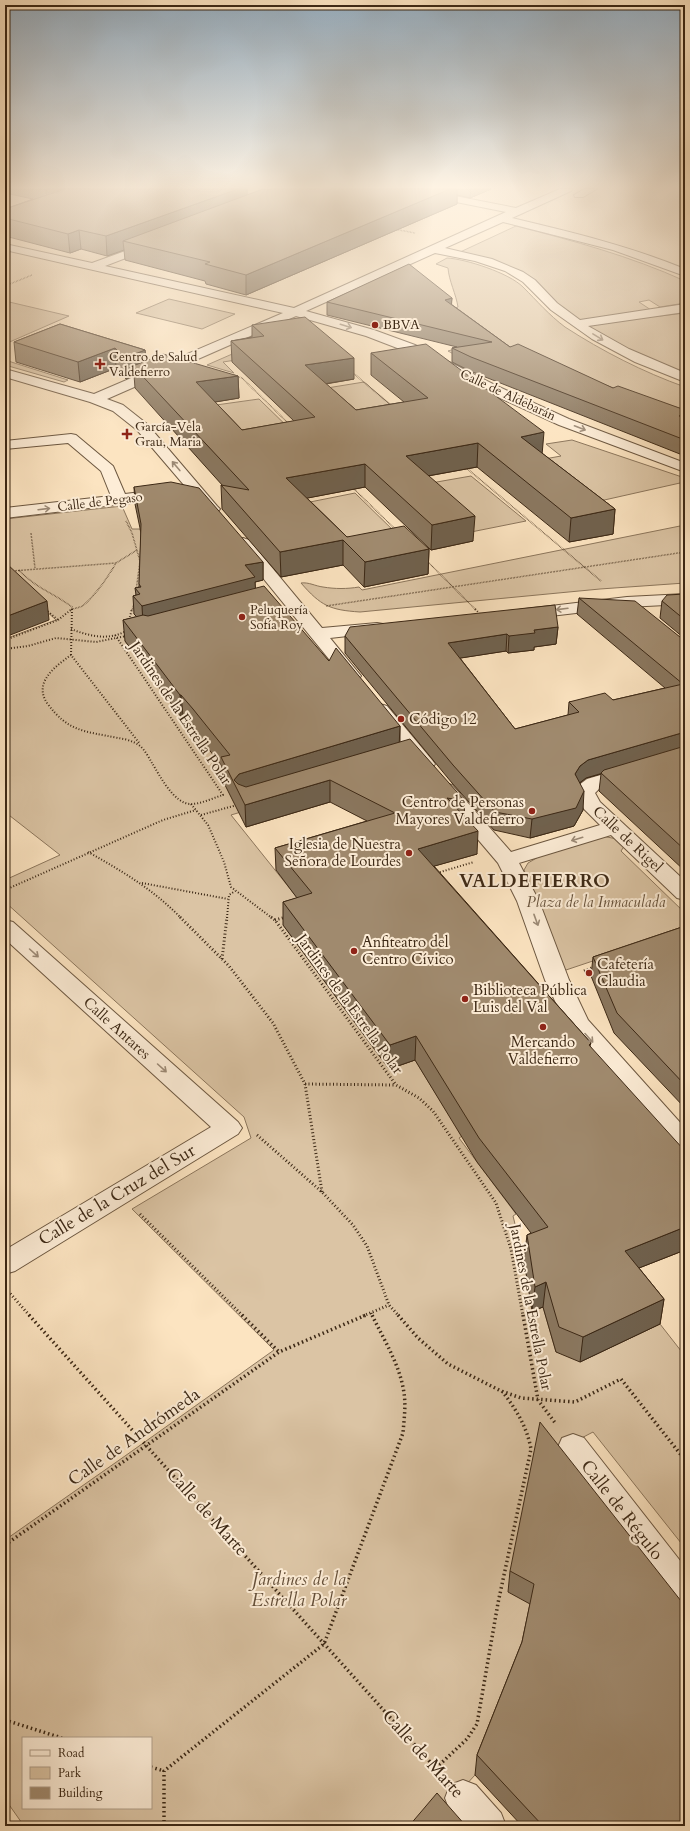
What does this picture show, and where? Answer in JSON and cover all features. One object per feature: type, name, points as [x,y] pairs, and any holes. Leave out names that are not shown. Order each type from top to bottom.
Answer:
[{"type":"street","name":"Calle de Aldebarán","points":[[126,274],[295,312],[370,333],[410,348],[564,422],[685,468]]},
{"type":"street","points":[[95,398],[295,312],[377,274]]},
{"type":"street","points":[[521,274],[536,287],[549,302],[577,324],[619,349],[685,378]]},
{"type":"street","points":[[577,324],[685,308]]},
{"type":"street","points":[[5,373],[95,398],[118,408],[134,420],[220,518]]},
{"type":"street","points":[[5,445],[71,438],[108,469],[118,495]]},
{"type":"street","name":"Calle de Pegaso","points":[[5,513],[179,492],[195,488]]},
{"type":"street","points":[[234,534],[286,594],[368,695],[406,754],[504,857],[528,901],[557,980],[574,1017],[583,1031],[685,1145]]},
{"type":"street","points":[[265,600],[286,594]]},
{"type":"street","points":[[483,618],[627,602],[685,599]]},
{"type":"street","points":[[627,602],[644,617]]},
{"type":"street","points":[[319,634],[390,627]]},
{"type":"street","name":"Calle de Rigel","points":[[685,756],[594,783],[586,789],[585,793],[587,799],[614,827],[685,893]]},
{"type":"street","points":[[504,857],[614,827]]},
{"type":"street","name":"Calle Antares","points":[[5,927],[241,1130]]},
{"type":"street","name":"Calle de la Cruz del Sur","points":[[5,1263],[120,1194],[241,1130]]},
{"type":"street","name":"Calle de Régulo","points":[[573,1447],[685,1593]]},
{"type":"street","name":"Calle de Marte","points":[[463,1798],[488,1826]]},
{"type":"path","points":[[184,360],[242,378],[291,426]]},
{"type":"path","points":[[349,370],[394,407]]},
{"type":"path","points":[[462,464],[627,602]]},
{"type":"path","points":[[352,486],[396,530]]},
{"type":"path","points":[[125,519],[140,561],[136,596]]},
{"type":"path","points":[[31,530],[35,568]]},
{"type":"path","points":[[5,572],[35,568],[116,563],[137,550]]},
{"type":"path","points":[[325,606],[685,552]]},
{"type":"path","points":[[424,558],[483,618]]},
{"type":"path","points":[[5,640],[58,620],[72,609],[82,606],[88,601],[112,571],[116,563]]},
{"type":"path","points":[[19,570],[24,576],[64,601],[72,609],[71,655],[141,746],[172,795],[182,802],[191,804],[208,825],[224,862],[232,887],[235,891],[231,893],[228,899],[222,959]]},
{"type":"path","name":"Jardines de la Estrella Polar","points":[[71,629],[93,636],[115,635],[126,632],[135,603]]},
{"type":"path","points":[[40,604],[58,620]]},
{"type":"path","points":[[5,649],[28,646],[56,638],[96,642],[133,634]]},
{"type":"path","name":"Jardines de la Estrella Polar","points":[[115,635],[223,795],[191,804]]},
{"type":"path","points":[[71,655],[53,668],[44,682],[43,697],[49,709],[61,720],[76,729],[96,735],[129,740],[141,746]]},
{"type":"path","points":[[201,815],[240,804]]},
{"type":"path","points":[[5,890],[163,820],[196,810]]},
{"type":"path","points":[[88,852],[105,860],[168,904],[222,959],[273,1023],[305,1084],[322,1192]]},
{"type":"path","points":[[436,873],[504,857]]},
{"type":"path","points":[[140,883],[228,899]]},
{"type":"path","name":"Jardines de la Estrella Polar","points":[[235,891],[275,920],[396,1085],[425,1102],[433,1111],[496,1203],[511,1249],[538,1400],[573,1447]]},
{"type":"path","points":[[275,920],[289,916]]},
{"type":"path","points":[[557,980],[595,967]]},
{"type":"path","points":[[305,1084],[396,1085]]},
{"type":"path","points":[[241,1130],[322,1192],[353,1224],[366,1246],[389,1305],[418,1338],[448,1364],[502,1391],[522,1398],[538,1400],[575,1402],[621,1379],[685,1460]]},
{"type":"path","points":[[120,1194],[279,1352]]},
{"type":"path","name":"Calle de Marte","points":[[5,1288],[463,1798]]},
{"type":"path","name":"Calle de Andrómeda","points":[[5,1545],[146,1444],[279,1352],[389,1305]]},
{"type":"path","points":[[164,1771],[324,1644],[403,1433],[405,1410],[404,1392],[398,1369],[371,1313]]},
{"type":"path","points":[[436,1768],[467,1739],[477,1724],[498,1603],[531,1449],[530,1440],[521,1420],[502,1391]]},
{"type":"path","points":[[5,1720],[59,1737]]},
{"type":"path","points":[[152,1767],[164,1771]]},
{"type":"path","points":[[164,1771],[164,1826]]},
{"type":"green space","points":[[449,274],[503,274],[523,287],[559,322],[579,336],[638,368],[685,387],[685,425],[483,370],[448,351],[481,341],[451,310],[458,307]]},
{"type":"green space","points":[[522,274],[670,274],[685,281],[685,303],[660,307],[649,300],[639,302],[660,316],[685,313],[685,376],[665,368],[590,329],[553,300],[543,288],[530,277]]},
{"type":"green space","points":[[169,299],[235,314],[202,329],[136,313]]},
{"type":"green space","points":[[5,301],[69,316],[5,344]]},
{"type":"green space","points":[[246,348],[255,357],[223,362],[234,373],[207,365]]},
{"type":"green space","points":[[5,360],[68,380],[64,382],[5,365]]},
{"type":"green space","points":[[364,382],[405,417],[367,423],[327,388]]},
{"type":"green space","points":[[259,399],[296,435],[252,443],[216,405]]},
{"type":"green space","points":[[572,440],[685,478],[685,487],[680,483],[591,503],[539,460],[561,456],[546,444]]},
{"type":"green space","points":[[471,476],[526,521],[471,532],[431,483]]},
{"type":"green space","points":[[355,493],[397,534],[350,543],[310,502]]},
{"type":"green space","name":"Jardines de la Estrella Polar","points":[[122,506],[132,529],[140,529],[143,550],[141,582],[134,614],[137,617],[134,617],[125,641],[181,717],[183,716],[232,777],[241,812],[231,815],[303,905],[284,926],[389,1069],[415,1060],[462,1136],[459,1138],[516,1214],[513,1216],[524,1260],[532,1311],[543,1307],[556,1352],[660,1324],[685,1356],[685,1548],[593,1432],[572,1443],[531,1604],[522,1648],[505,1698],[475,1775],[428,1826],[24,1826],[5,1799],[5,1540],[274,1350],[132,1209],[251,1138],[244,1117],[5,902],[5,880],[60,855],[5,812],[5,639],[56,620],[9,577],[5,578],[5,519]]},
{"type":"green space","points":[[685,525],[685,583],[600,589],[360,612],[333,608],[314,597],[301,583],[332,588],[359,587],[362,590]]},
{"type":"green space","name":"Plaza de la Inmaculada","points":[[602,836],[617,839],[625,845],[621,851],[685,913],[685,930],[563,971],[524,870],[528,863],[540,856]]},
{"type":"building","points":[[386,274],[422,274],[452,298],[445,300],[510,347],[518,344],[613,388],[618,386],[685,410],[685,413],[679,416],[685,417],[685,440],[471,357],[452,348],[492,342],[327,302]]},
{"type":"building","points":[[305,317],[354,358],[305,365],[356,410],[428,398],[371,353],[426,344],[544,432],[521,437],[615,509],[571,518],[478,443],[406,456],[475,516],[432,525],[365,464],[286,478],[347,537],[404,526],[429,549],[365,562],[343,540],[280,552],[221,485],[249,490],[133,366],[163,354],[238,376],[196,382],[242,430],[315,417],[231,341],[264,336],[252,325]]},
{"type":"building","points":[[60,324],[145,350],[125,358],[115,348],[78,362],[14,342]]},
{"type":"building","points":[[171,482],[199,488],[263,562],[245,565],[255,577],[142,606],[133,596],[140,594],[135,588],[141,587],[139,584],[141,524],[134,487]]},
{"type":"building","points":[[5,564],[7,564],[47,601],[5,617]]},
{"type":"building","points":[[264,586],[329,661],[336,648],[400,726],[239,774],[234,780],[238,784],[246,787],[410,739],[465,801],[447,798],[478,831],[418,849],[591,1043],[589,1045],[685,1151],[685,1227],[625,1251],[664,1299],[583,1337],[559,1327],[546,1282],[535,1287],[527,1235],[548,1227],[479,1138],[416,1036],[390,1045],[283,902],[312,893],[275,848],[395,813],[330,780],[245,805],[221,757],[230,755],[180,695],[123,620],[143,615],[148,616]]},
{"type":"building","points":[[685,594],[685,620],[662,601],[667,595]]},
{"type":"building","points":[[579,598],[635,601],[680,637],[685,638],[685,732],[588,760],[580,766],[575,774],[584,791],[576,808],[532,819],[495,812],[453,765],[345,636],[350,627],[555,605],[558,627],[534,630],[535,633],[509,636],[507,634],[448,643],[515,729],[579,712],[569,702],[605,693],[613,700],[683,684]]},
{"type":"building","points":[[685,746],[685,850],[601,773],[604,770]]},
{"type":"building","points":[[685,926],[685,1085],[617,1013],[593,957]]},
{"type":"building","points":[[540,1422],[685,1606],[685,1826],[543,1826],[477,1755],[522,1642],[534,1584],[510,1571]]},
{"type":"building","points":[[437,1793],[466,1826],[409,1826]]},
{"type":"place","name":"BBVA","points":[[375,325]]},
{"type":"place","name":"Centro de Salud Valdefierro","points":[[100,364]]},
{"type":"place","name":"García-Vela Grau, Maria","points":[[127,434]]},
{"type":"place","name":"Peluquería Sofía Roy","points":[[242,617]]},
{"type":"place","name":"Código 12","points":[[401,719]]},
{"type":"place","name":"Centro de Personas Mayores Valdefierro","points":[[532,811]]},
{"type":"place","name":"Iglesia de Nuestra Señora de Lourdes","points":[[409,853]]},
{"type":"place","name":"Anfiteatro del Centro Cívico","points":[[354,951]]},
{"type":"place","name":"Cafetería Claudia","points":[[589,973]]},
{"type":"place","name":"Biblioteca Pública Luis del Val","points":[[465,999]]},
{"type":"place","name":"Mercando Valdefierro","points":[[543,1027]]},
{"type":"district","name":"VALDEFIERRO","points":[[535,881]]}]
